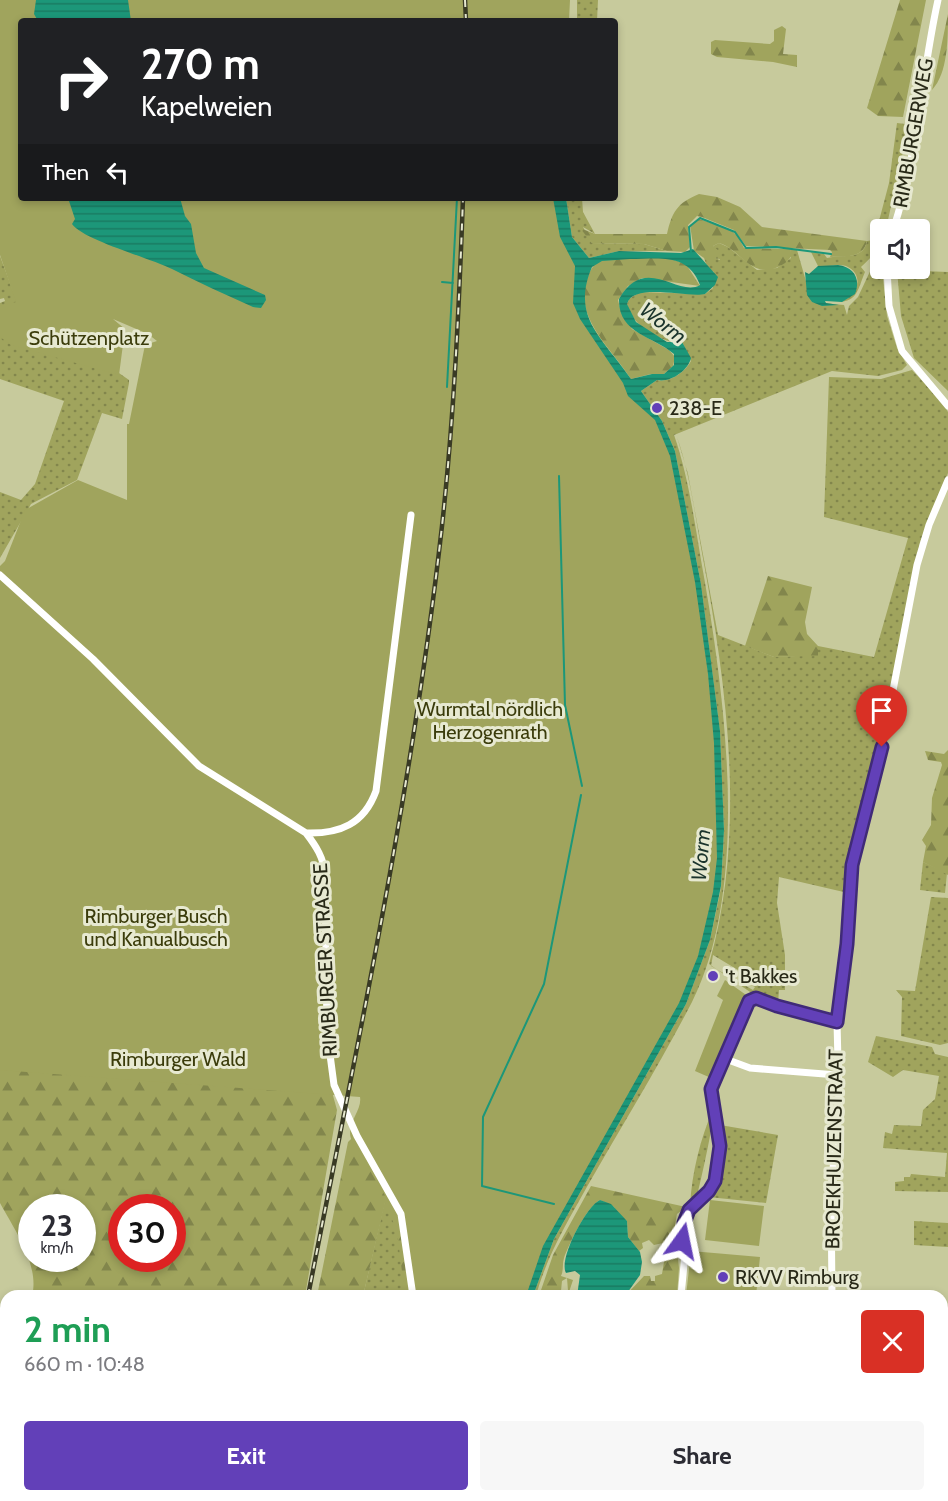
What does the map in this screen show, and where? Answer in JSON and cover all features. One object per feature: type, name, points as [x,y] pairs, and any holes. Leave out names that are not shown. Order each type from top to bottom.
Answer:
[{"type":"street","name":"RIMBURGERWEG","points":[[897,219],[909,176],[926,60],[938,0]]},
{"type":"street","points":[[888,279],[893,327],[902,351],[948,406]]},
{"type":"street","name":"BROEKHUIZENSTRAAT","points":[[832,1290],[831,1191],[839,1102],[837,1022],[847,944],[853,858],[885,732],[917,565],[929,525],[948,480]]},
{"type":"street","points":[[306,833],[333,832],[355,823],[368,810],[376,791],[411,515]]},
{"type":"street","name":"RIMBURGER STRASSE","points":[[0,575],[93,659],[199,765],[306,833],[324,866],[327,1032],[334,1085],[357,1136],[401,1214],[412,1290]]},
{"type":"street","points":[[682,1290],[685,1254],[684,1223],[692,1205],[711,1189],[719,1162],[719,1133],[711,1089],[749,1001],[754,998],[837,1022]]},
{"type":"street","points":[[723,1058],[750,1068],[837,1075]]},
{"type":"green space","points":[[0,0],[570,0],[569,18],[18,18],[18,201],[561,201],[567,236],[574,248],[582,311],[668,438],[694,561],[717,742],[720,856],[710,923],[678,1013],[552,1239],[531,1290],[409,1290],[398,1218],[350,1136],[360,1097],[0,1070],[0,566],[5,561],[25,510],[78,480],[127,500],[127,424],[129,424],[145,345],[157,341],[148,334],[113,319],[125,329],[119,375],[11,345],[0,337],[0,306],[16,302],[0,255]]},
{"type":"green space","points":[[577,0],[598,0],[597,18],[577,18]]},
{"type":"green space","points":[[900,0],[926,0],[903,117],[878,116],[867,108]]},
{"type":"green space","points":[[948,14],[944,65],[932,90]]},
{"type":"green space","points":[[782,26],[786,29],[783,54],[797,55],[797,67],[773,62],[717,57],[711,54],[711,42],[715,40],[770,44],[774,41],[774,30]]},
{"type":"green space","points":[[897,123],[905,124],[908,129],[888,219],[880,219],[889,183]]},
{"type":"green space","points":[[699,194],[717,197],[740,207],[762,227],[867,241],[858,254],[842,257],[830,257],[832,252],[830,250],[746,246],[734,230],[697,216],[688,225],[690,247],[685,252],[667,251],[644,244],[592,243],[580,228],[595,234],[667,234],[677,209],[685,201]]},
{"type":"green space","points":[[566,201],[582,201],[583,212],[595,234],[583,227],[592,243],[644,244],[667,251],[619,251],[589,258],[572,237]]},
{"type":"green space","points":[[699,219],[729,229],[738,236],[744,248],[790,249],[792,255],[782,265],[764,270],[750,265],[733,250],[719,243],[713,246],[719,251],[722,259],[704,258],[694,251],[690,225]]},
{"type":"green space","points":[[867,241],[870,241],[870,258],[861,267],[865,272],[856,293],[850,300],[838,302],[850,297],[854,292],[857,287],[856,275],[846,266],[818,266],[811,252],[824,254],[827,258],[852,256],[861,252]]},
{"type":"green space","points":[[719,243],[728,247],[757,270],[777,268],[791,258],[790,249],[797,250],[812,302],[844,305],[847,315],[849,306],[858,297],[870,271],[870,279],[883,279],[887,316],[897,348],[907,365],[902,370],[878,376],[832,371],[674,435],[693,513],[710,611],[724,724],[728,784],[727,843],[722,900],[711,954],[692,1002],[566,1225],[552,1252],[538,1290],[535,1290],[554,1239],[686,1004],[710,940],[721,888],[724,830],[720,732],[701,584],[675,451],[662,421],[641,391],[657,380],[667,380],[677,376],[691,361],[683,344],[657,337],[649,332],[635,320],[627,304],[629,299],[640,292],[705,294],[713,288],[714,272],[708,269],[704,258],[710,256],[720,260],[713,246]]},
{"type":"green space","points":[[0,256],[17,302],[129,380],[129,383],[122,419],[102,413],[77,480],[31,504],[0,558],[0,492],[21,500],[35,484],[64,401],[0,379],[0,303],[5,301],[4,298],[0,299]]},
{"type":"green space","points":[[633,257],[669,258],[686,264],[700,286],[642,278],[628,286],[618,300],[632,329],[669,350],[675,357],[673,366],[664,374],[651,374],[631,379],[590,321],[584,295],[586,281],[594,265],[606,260]]},
{"type":"green space","points":[[930,271],[948,272],[948,391],[914,358],[901,316],[898,279],[930,279]]},
{"type":"green space","points":[[912,370],[941,401],[948,412],[948,473],[920,542],[893,683],[849,861],[848,893],[779,877],[777,903],[785,955],[785,990],[779,990],[778,1004],[756,996],[717,969],[753,990],[755,987],[751,985],[753,979],[713,955],[711,965],[709,964],[721,914],[727,863],[730,811],[729,759],[719,655],[685,464],[718,635],[774,657],[818,655],[818,646],[874,657],[908,538],[824,517],[829,377],[881,379]]},
{"type":"green space","points":[[768,576],[812,587],[805,622],[807,634],[818,646],[818,656],[774,657],[745,646]]},
{"type":"green space","name":"Rimburger Wald","points":[[0,579],[329,1081],[337,1110],[306,1290],[32,1290],[32,1272],[96,1272],[96,1194],[18,1194],[18,1236],[0,1203]]},
{"type":"green space","points":[[948,750],[948,875],[923,862],[926,846],[922,840],[931,825],[932,798],[942,765],[941,762],[928,760],[925,751],[944,754]]},
{"type":"green space","points":[[923,862],[947,873],[945,893],[920,890]]},
{"type":"green space","points":[[931,897],[948,898],[948,1043],[940,1045],[901,1036],[902,997],[896,990],[915,991]]},
{"type":"green space","points":[[725,980],[749,997],[711,1078],[695,1071],[723,1000],[717,996]]},
{"type":"green space","points":[[876,1036],[932,1047],[935,1054],[948,1057],[948,1192],[895,1191],[895,1182],[904,1181],[904,1177],[910,1177],[911,1174],[945,1177],[947,1153],[883,1148],[885,1132],[892,1134],[894,1125],[921,1126],[923,1110],[935,1099],[939,1076],[903,1070],[893,1077],[868,1062]]},
{"type":"green space","points":[[713,1109],[710,1138],[698,1192],[696,1200],[690,1206],[697,1156]]},
{"type":"green space","points":[[720,1125],[778,1135],[766,1203],[708,1197],[714,1190],[721,1173]]},
{"type":"green space","points":[[353,1137],[400,1215],[411,1290],[404,1290],[397,1231],[385,1203],[364,1290],[318,1290],[348,1142]]},
{"type":"green space","points":[[591,1186],[686,1207],[677,1214],[672,1241],[654,1245],[649,1240],[642,1243],[643,1248],[639,1251],[628,1237],[627,1221],[616,1212],[614,1207],[600,1200],[584,1217],[574,1235],[563,1260],[561,1276],[567,1278],[562,1281],[561,1290],[541,1290],[553,1255]]},
{"type":"green space","points":[[387,1192],[394,1203],[411,1290],[364,1290]]},
{"type":"green space","points":[[710,1200],[764,1206],[759,1246],[705,1240]]},
{"type":"green space","points":[[914,1221],[948,1223],[948,1247],[914,1245]]},
{"type":"green space","points":[[672,1247],[677,1249],[679,1268],[677,1290],[631,1290],[644,1276],[650,1276],[651,1281],[655,1281],[655,1276],[662,1274],[665,1256]]},
{"type":"green space","name":"RKVV Rimburg","points":[[691,1251],[760,1257],[757,1290],[687,1290]]},
{"type":"green space","points":[[567,1278],[573,1280],[568,1290]]},
{"type":"water","points":[[36,0],[128,0],[131,18],[36,18],[34,14]]},
{"type":"water","points":[[69,201],[181,201],[185,216],[191,224],[196,253],[204,268],[265,295],[266,300],[261,308],[253,307],[162,265],[89,236],[72,224],[75,219]]},
{"type":"water","points":[[554,201],[566,201],[572,237],[589,258],[619,251],[681,253],[693,249],[718,277],[715,285],[705,294],[650,292],[631,297],[627,304],[636,322],[667,342],[682,342],[691,358],[678,375],[667,380],[657,380],[641,391],[662,421],[675,451],[701,584],[720,731],[724,830],[721,886],[710,940],[686,1004],[554,1239],[535,1290],[528,1290],[543,1246],[679,1003],[698,956],[713,892],[717,858],[714,743],[708,674],[695,582],[670,456],[655,420],[628,396],[623,383],[580,319],[573,303],[575,266],[560,237]],"holes":[[[661,259],[680,262],[688,267],[695,274],[700,285],[691,287],[650,278],[640,279],[629,286],[619,299],[620,311],[624,320],[639,333],[674,354],[674,365],[664,374],[631,379],[593,327],[585,300],[586,285],[592,267],[602,261]]]},
{"type":"water","points":[[838,265],[848,268],[855,275],[857,289],[855,294],[842,302],[825,301],[839,305],[822,306],[812,302],[807,295],[805,272],[809,274],[818,266]]},
{"type":"water","points":[[600,1200],[611,1204],[627,1221],[628,1237],[640,1252],[642,1262],[640,1275],[629,1290],[578,1290],[580,1275],[575,1271],[566,1273],[566,1257],[570,1246],[581,1222],[594,1204]]},
{"type":"waterway","points":[[447,387],[457,201]]},
{"type":"waterway","points":[[691,252],[689,227],[700,218],[735,232],[746,248],[776,247],[831,254]]},
{"type":"waterway","points":[[442,282],[453,283]]},
{"type":"waterway","points":[[559,476],[565,705],[582,786]]},
{"type":"waterway","points":[[554,1204],[482,1186],[483,1117],[544,984],[581,795]]},
{"type":"railway","points":[[465,0],[466,18]]},
{"type":"railway","points":[[309,1290],[383,912],[430,623],[450,444],[463,201]]},
{"type":"place","name":"238-E","points":[[657,408]]},
{"type":"place","name":"'t Bakkes","points":[[713,976]]},
{"type":"place","name":"RKVV Rimburg","points":[[723,1277]]},
{"type":"route","points":[[682,1241],[684,1223],[689,1210],[711,1189],[715,1181],[720,1146],[711,1089],[749,1001],[756,998],[837,1022],[847,944],[853,858],[882,747]]},
{"type":"water label","name":"Worm","points":[[663,323]]},
{"type":"water label","name":"Worm","points":[[701,855]]},
{"type":"park label","name":"Schützenplatz","points":[[89,338]]},
{"type":"park label","name":"Wurmtal nördlich Herzogenrath","points":[[490,720]]},
{"type":"park label","name":"Rimburger Busch und Kanualbusch","points":[[156,928]]}]
